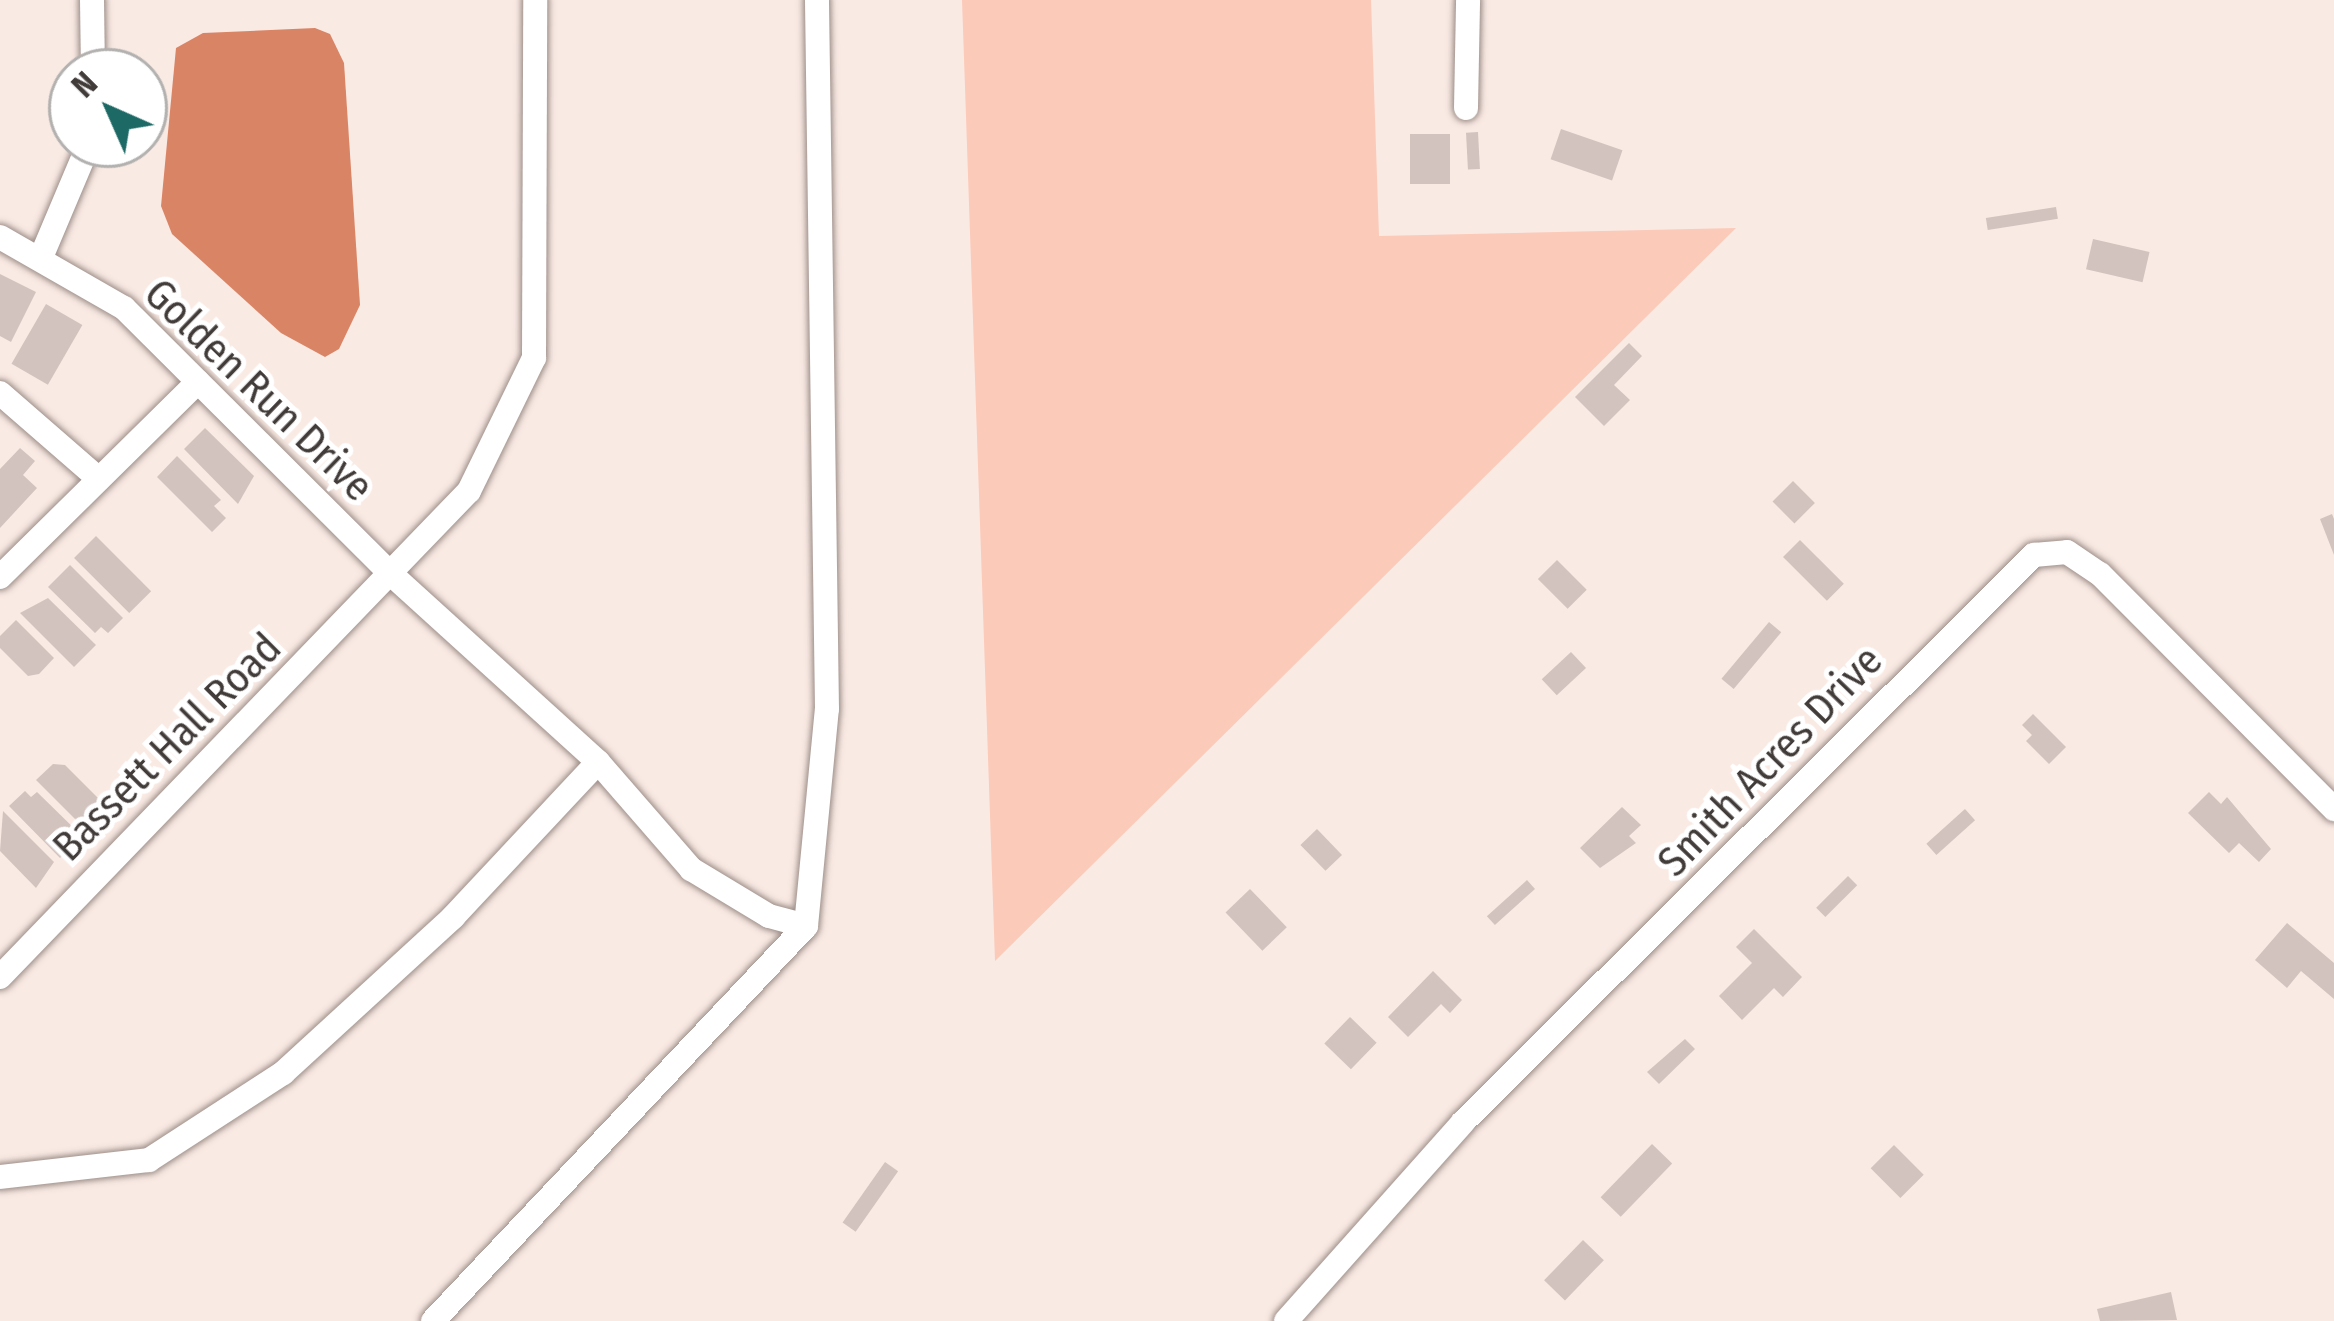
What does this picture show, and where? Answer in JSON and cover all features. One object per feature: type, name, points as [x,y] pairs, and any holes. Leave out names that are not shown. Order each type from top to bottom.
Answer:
[{"type":"street","points":[[92,0],[93,48]]},
{"type":"street","name":"Bassett Hall Road","points":[[0,976],[470,491],[534,358],[535,0]]},
{"type":"street","points":[[433,1321],[806,926],[827,709],[817,0]]},
{"type":"street","points":[[1466,108],[1468,0]]},
{"type":"street","points":[[42,255],[79,168]]},
{"type":"street","name":"Golden Run Drive","points":[[0,237],[42,255],[124,308],[392,575],[598,762],[691,869],[769,916],[806,926]]},
{"type":"street","points":[[0,577],[198,382]]},
{"type":"street","points":[[0,393],[98,479]]},
{"type":"street","name":"Smith Acres Drive","points":[[1286,1321],[1463,1122],[2034,555],[2067,552],[2100,574],[2334,809]]},
{"type":"street","points":[[0,1177],[148,1160],[283,1073],[453,917],[598,762]]},
{"type":"shaded area","points":[[962,0],[1371,0],[1379,236],[1736,228],[995,961]]},
{"type":"shaded area","points":[[315,28],[330,34],[344,63],[360,305],[339,349],[325,357],[281,333],[172,234],[161,206],[176,48],[203,33]]},
{"type":"building","points":[[1561,129],[1622,150],[1612,180],[1551,159]]},
{"type":"building","points":[[1478,132],[1480,169],[1468,170],[1466,133]]},
{"type":"building","points":[[1410,134],[1450,134],[1450,184],[1410,184]]},
{"type":"building","points":[[2056,207],[2058,219],[1988,230],[1986,218]]},
{"type":"building","points":[[2093,239],[2150,252],[2143,282],[2086,269]]},
{"type":"building","points":[[0,274],[36,292],[11,342],[0,336]]},
{"type":"building","points":[[46,304],[82,325],[48,385],[12,364]]},
{"type":"building","points":[[1629,343],[1642,356],[1614,385],[1630,400],[1604,426],[1575,397]]},
{"type":"building","points":[[205,428],[254,476],[238,504],[184,449]]},
{"type":"building","points":[[20,448],[35,461],[23,475],[37,488],[0,528],[0,469]]},
{"type":"building","points":[[177,456],[221,500],[214,506],[226,518],[212,532],[157,477]]},
{"type":"building","points":[[1793,481],[1815,503],[1794,523],[1772,502]]},
{"type":"building","points":[[2332,514],[2334,519],[2334,555],[2320,519]]},
{"type":"building","points":[[96,536],[151,591],[129,613],[74,558]]},
{"type":"building","points":[[1800,540],[1844,584],[1827,601],[1783,557]]},
{"type":"building","points":[[1557,560],[1587,590],[1568,609],[1538,579]]},
{"type":"building","points":[[70,565],[123,618],[108,633],[101,627],[95,633],[48,587]]},
{"type":"building","points":[[48,598],[96,645],[74,667],[20,613]]},
{"type":"building","points":[[16,620],[54,658],[39,674],[28,676],[0,648],[0,636]]},
{"type":"building","points":[[1769,622],[1781,632],[1734,689],[1721,679]]},
{"type":"building","points":[[1571,652],[1586,668],[1557,695],[1542,679]]},
{"type":"building","points":[[2033,714],[2066,747],[2049,764],[2026,741],[2032,735],[2022,725]]},
{"type":"building","points":[[53,764],[65,765],[113,813],[96,829],[85,829],[36,780]]},
{"type":"building","points":[[25,791],[31,797],[37,792],[82,836],[60,858],[9,806]]},
{"type":"building","points":[[2209,792],[2221,804],[2227,797],[2271,849],[2259,862],[2239,843],[2229,853],[2188,813]]},
{"type":"building","points":[[1622,807],[1641,825],[1629,836],[1636,843],[1600,868],[1580,848]]},
{"type":"building","points":[[1965,809],[1975,820],[1936,855],[1926,844]]},
{"type":"building","points":[[3,811],[54,862],[36,888],[0,851]]},
{"type":"building","points":[[1317,829],[1342,855],[1325,871],[1300,845]]},
{"type":"building","points":[[1848,876],[1857,885],[1825,917],[1816,908]]},
{"type":"building","points":[[1527,880],[1535,889],[1495,925],[1487,916]]},
{"type":"building","points":[[1250,889],[1287,927],[1262,951],[1226,913]]},
{"type":"building","points":[[2287,923],[2334,963],[2334,999],[2301,971],[2287,988],[2255,960]]},
{"type":"building","points":[[1754,929],[1802,977],[1783,997],[1774,988],[1742,1020],[1719,996],[1752,963],[1736,947]]},
{"type":"building","points":[[1433,971],[1462,1000],[1450,1013],[1441,1004],[1408,1037],[1388,1017]]},
{"type":"building","points":[[1350,1017],[1377,1043],[1351,1069],[1324,1044]]},
{"type":"building","points":[[1685,1039],[1695,1049],[1659,1084],[1647,1072]]},
{"type":"building","points":[[1652,1144],[1672,1163],[1621,1217],[1601,1197]]},
{"type":"building","points":[[1894,1145],[1924,1175],[1900,1198],[1871,1168]]},
{"type":"building","points":[[885,1162],[898,1171],[856,1232],[843,1223]]},
{"type":"building","points":[[1583,1240],[1604,1260],[1565,1300],[1544,1280]]},
{"type":"building","points":[[2171,1292],[2177,1320],[2100,1321],[2097,1309]]}]
